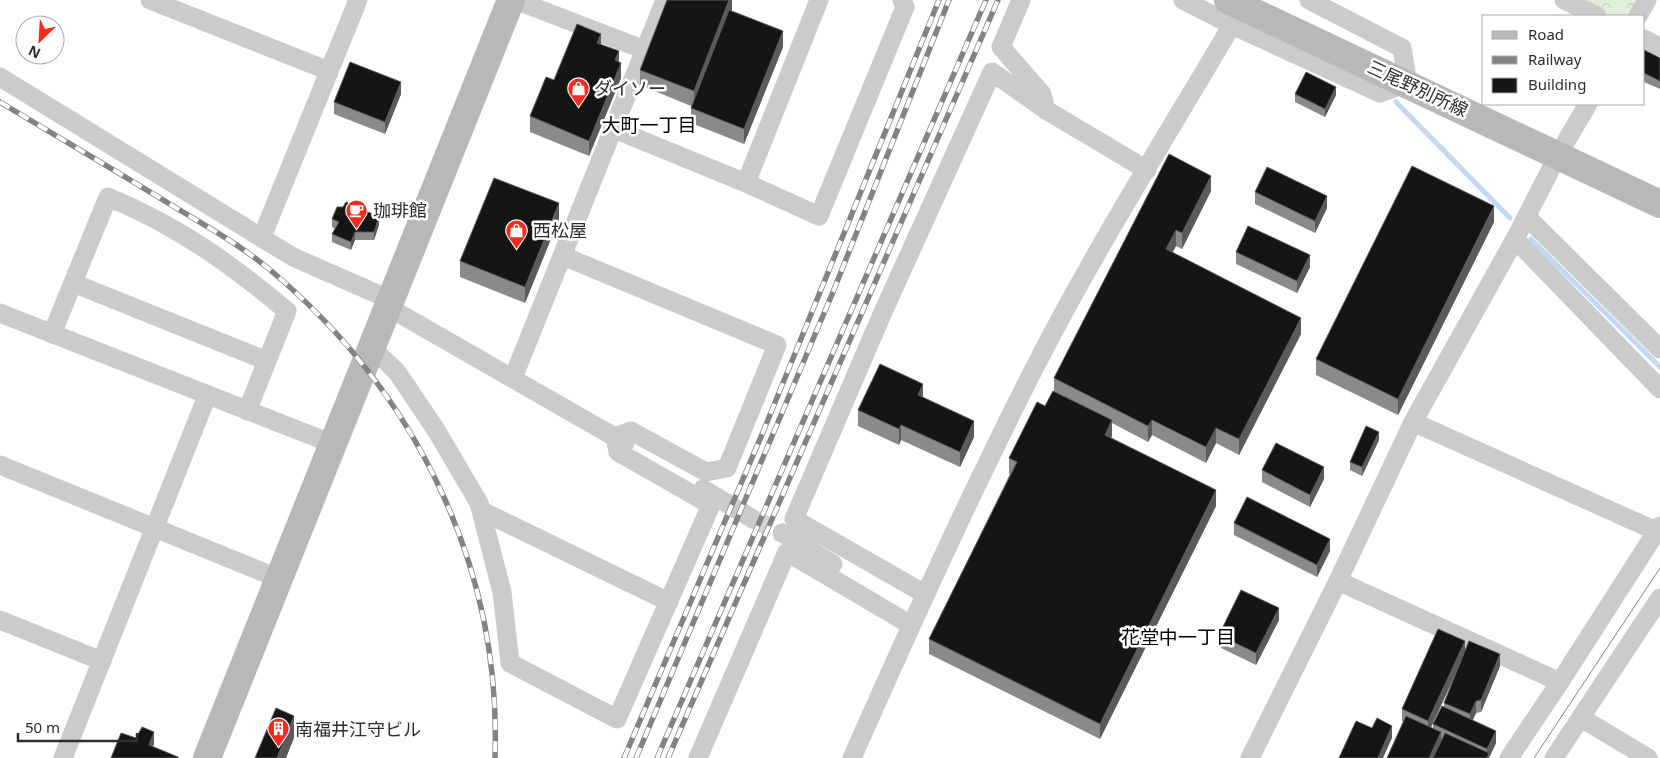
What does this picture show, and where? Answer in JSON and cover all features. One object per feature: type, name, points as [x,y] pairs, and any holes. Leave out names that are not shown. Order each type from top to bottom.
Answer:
[{"type":"street","points":[[150,0],[329,71]]},
{"type":"street","points":[[262,238],[358,0]]},
{"type":"street","points":[[207,758],[513,0],[646,50]]},
{"type":"street","points":[[513,378],[665,0]]},
{"type":"street","points":[[746,183],[819,0]]},
{"type":"street","points":[[614,130],[746,183],[819,216],[905,7],[902,0]]},
{"type":"street","points":[[1021,0],[1001,47],[1042,94],[1046,110]]},
{"type":"street","points":[[852,758],[913,619],[1037,363],[1147,170],[1230,13],[1182,0]]},
{"type":"street","points":[[1564,0],[1595,15]]},
{"type":"street","points":[[1639,15],[1647,0]]},
{"type":"street","points":[[1320,3],[1402,48],[1408,83]]},
{"type":"street","name":"三尾野別所線","points":[[1230,13],[1408,83],[1660,204]]},
{"type":"street","points":[[1645,40],[1660,47]]},
{"type":"street","points":[[925,594],[794,519],[883,312],[992,72],[1046,110],[1147,170]]},
{"type":"street","points":[[0,76],[293,257],[390,304],[753,519]]},
{"type":"street","points":[[1250,758],[1338,581],[1413,422],[1515,239],[1558,155],[1587,105]]},
{"type":"street","points":[[52,334],[108,197],[149,213],[201,245],[242,274],[286,311],[247,411]]},
{"type":"street","points":[[1526,217],[1660,349]]},
{"type":"street","points":[[1515,239],[1660,388]]},
{"type":"street","points":[[563,256],[777,345],[726,468],[706,472],[630,431],[615,436]]},
{"type":"street","points":[[72,282],[267,361]]},
{"type":"street","points":[[0,313],[333,444]]},
{"type":"street","points":[[372,348],[397,372],[436,430],[482,511],[502,592],[510,663],[617,719],[711,505],[618,452],[615,436]]},
{"type":"street","points":[[63,758],[156,529],[207,396]]},
{"type":"street","points":[[1413,422],[1658,528],[1509,758]]},
{"type":"street","points":[[0,465],[280,579]]},
{"type":"street","points":[[482,511],[669,602]]},
{"type":"street","points":[[782,533],[913,619]]},
{"type":"street","points":[[698,758],[787,552],[913,619]]},
{"type":"street","points":[[1338,581],[1560,682]]},
{"type":"street","points":[[1554,758],[1660,598]]},
{"type":"street","points":[[0,620],[102,661]]},
{"type":"street","points":[[1581,718],[1648,758]]},
{"type":"green space","points":[[1576,0],[1639,0],[1631,15],[1607,15]]},
{"type":"building","points":[[667,0],[729,0],[694,91],[640,70]]},
{"type":"building","points":[[729,10],[783,31],[744,129],[691,108]]},
{"type":"building","points":[[577,24],[601,34],[597,43],[619,51],[615,60],[621,63],[589,141],[530,116],[546,77],[554,80]]},
{"type":"building","points":[[1645,50],[1660,58],[1660,81],[1645,74]]},
{"type":"building","points":[[350,62],[401,82],[385,122],[334,102]]},
{"type":"building","points":[[1306,72],[1336,87],[1325,109],[1295,94]]},
{"type":"building","points":[[1169,154],[1211,176],[1182,233],[1176,230],[1166,249],[1301,318],[1239,439],[1216,428],[1206,447],[1152,420],[1148,426],[1054,378]]},
{"type":"building","points":[[1412,166],[1494,206],[1398,399],[1316,359]]},
{"type":"building","points":[[1267,167],[1327,196],[1315,221],[1255,192]]},
{"type":"building","points":[[494,178],[559,203],[525,287],[460,261]]},
{"type":"building","name":"珈琲館","points":[[346,202],[379,217],[374,232],[355,232],[351,242],[332,234],[339,222],[332,219],[337,207],[343,207]]},
{"type":"building","points":[[1248,226],[1310,255],[1297,281],[1236,252]]},
{"type":"building","points":[[880,364],[923,384],[918,395],[974,421],[960,452],[901,425],[899,429],[858,410]]},
{"type":"building","points":[[1053,391],[1112,420],[1105,435],[1216,490],[1100,724],[929,639],[1017,462],[1009,458],[1037,402],[1045,406]]},
{"type":"building","points":[[1366,426],[1379,432],[1362,467],[1350,462]]},
{"type":"building","points":[[1276,443],[1324,467],[1310,495],[1262,470]]},
{"type":"building","points":[[1247,497],[1330,539],[1317,565],[1234,523]]},
{"type":"building","points":[[1241,590],[1279,608],[1256,653],[1219,635]]},
{"type":"building","points":[[1438,629],[1465,641],[1428,721],[1402,709]]},
{"type":"building","points":[[1469,641],[1500,654],[1481,700],[1476,701],[1470,714],[1444,703]]},
{"type":"building","points":[[1442,706],[1496,731],[1487,749],[1433,724]]},
{"type":"building","points":[[276,708],[294,716],[277,758],[255,758]]},
{"type":"building","points":[[1406,716],[1441,732],[1429,758],[1387,758]]},
{"type":"building","points":[[1377,718],[1392,726],[1378,758],[1339,758],[1356,721],[1372,728]]},
{"type":"building","points":[[142,727],[154,732],[149,745],[178,758],[111,758],[121,733],[136,738]]},
{"type":"building","points":[[1445,733],[1489,753],[1487,758],[1433,758]]},
{"type":"waterway","points":[[1396,102],[1510,218]]},
{"type":"waterway","points":[[1531,239],[1660,367]]},
{"type":"tunnel","points":[[753,519],[782,533]]},
{"type":"tram line","points":[[1534,758],[1660,568]]},
{"type":"railway","points":[[624,758],[763,432],[939,0]]},
{"type":"railway","points":[[636,758],[833,292],[949,0]]},
{"type":"railway","points":[[657,758],[986,0]]},
{"type":"railway","points":[[668,758],[998,0]]},
{"type":"railway","points":[[0,102],[210,228],[258,260],[321,317],[367,370],[407,427],[439,487],[465,551],[483,618],[493,687],[495,758]]},
{"type":"place","name":"ダイソー","points":[[578,107]]},
{"type":"place","name":"珈琲館","points":[[357,229]]},
{"type":"place","name":"西松屋","points":[[517,249]]},
{"type":"place","name":"南福井江守ビル","points":[[279,748]]},
{"type":"district","name":"大町一丁目","points":[[649,125]]},
{"type":"district","name":"花堂中一丁目","points":[[1178,637]]}]
